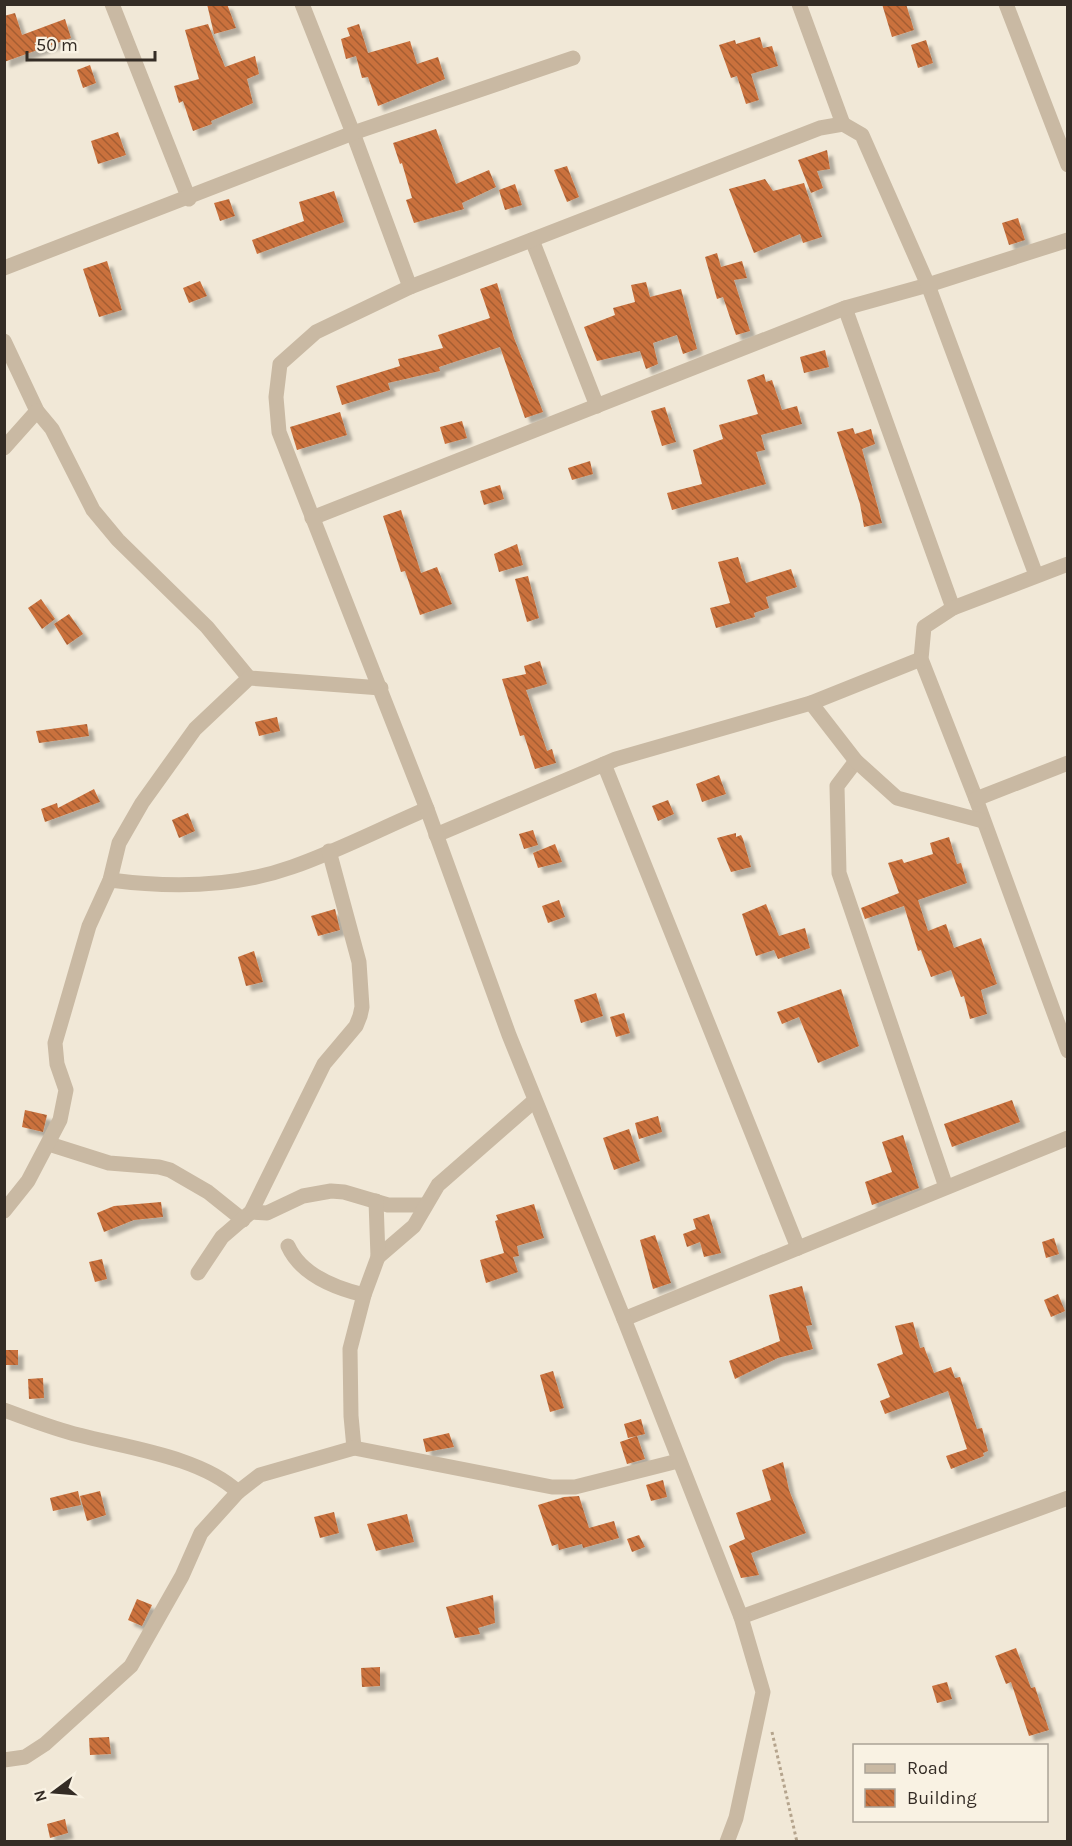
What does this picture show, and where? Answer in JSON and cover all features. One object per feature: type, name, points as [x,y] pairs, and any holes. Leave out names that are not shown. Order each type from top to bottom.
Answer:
[{"type":"street","points":[[112,4],[189,199]]},
{"type":"street","points":[[302,4],[410,287]]},
{"type":"street","points":[[799,4],[843,124],[862,135],[928,285],[1036,575]]},
{"type":"street","points":[[1006,4],[1068,165]]},
{"type":"street","points":[[4,268],[189,199],[353,133],[573,58]]},
{"type":"street","points":[[727,1842],[736,1818],[763,1692],[741,1617],[624,1319],[534,1101],[381,688],[279,432],[276,397],[280,364],[316,332],[410,287],[820,128],[843,124]]},
{"type":"street","points":[[532,240],[597,406]]},
{"type":"street","points":[[312,518],[844,308],[928,285],[1068,240]]},
{"type":"street","points":[[844,308],[953,608]]},
{"type":"street","points":[[4,342],[37,411],[52,429],[93,510],[118,540],[207,627],[249,678],[381,688]]},
{"type":"street","points":[[4,448],[37,411]]},
{"type":"street","points":[[1068,564],[953,608],[924,627],[921,659],[976,799],[1068,1051]]},
{"type":"street","points":[[436,836],[604,764],[811,703],[921,659]]},
{"type":"street","points":[[4,1210],[28,1181],[60,1120],[66,1090],[57,1064],[55,1042],[89,926],[110,880],[118,843],[163,773],[195,729],[249,678]]},
{"type":"street","points":[[811,703],[856,761],[897,798],[983,821]]},
{"type":"street","points":[[856,761],[837,786],[839,873],[946,1187]]},
{"type":"street","points":[[976,799],[1068,763]]},
{"type":"street","points":[[604,764],[798,1248]]},
{"type":"street","points":[[110,880],[166,886],[217,883],[291,868],[427,809]]},
{"type":"street","points":[[198,1273],[222,1237],[247,1216],[324,1064],[356,1026],[360,1016],[362,1007],[359,962],[329,851]]},
{"type":"street","points":[[378,1257],[414,1226],[438,1185],[454,1168],[534,1101]]},
{"type":"street","points":[[624,1319],[1068,1138]]},
{"type":"street","points":[[49,1144],[109,1163],[170,1170],[247,1216],[267,1213],[303,1196],[331,1191],[401,1207],[425,1204]]},
{"type":"street","points":[[354,1448],[350,1349],[363,1295],[378,1257],[376,1201]]},
{"type":"street","points":[[288,1246],[298,1262],[332,1286],[363,1295]]},
{"type":"street","points":[[4,1410],[75,1434],[188,1464],[225,1480],[238,1492]]},
{"type":"street","points":[[4,1760],[25,1757],[45,1744],[131,1666],[182,1576],[201,1533],[238,1492],[260,1476],[354,1448],[552,1487],[575,1487],[678,1461]]},
{"type":"street","points":[[741,1617],[1068,1498]]},
{"type":"path","points":[[770,1725],[797,1842]]},
{"type":"building","points":[[207,4],[227,4],[236,28],[214,34]]},
{"type":"building","points":[[882,4],[906,4],[914,30],[892,37]]},
{"type":"building","points":[[15,13],[22,35],[65,19],[71,38],[4,62],[4,16]]},
{"type":"building","points":[[208,24],[225,67],[255,56],[259,74],[247,79],[253,103],[193,131],[183,101],[179,103],[174,86],[199,79],[185,30]]},
{"type":"building","points":[[359,24],[368,53],[410,41],[417,64],[438,57],[445,79],[378,106],[368,77],[362,78],[356,56],[346,59],[341,39],[350,36],[347,28]]},
{"type":"building","points":[[760,37],[763,48],[772,46],[778,66],[751,74],[759,100],[746,104],[737,76],[731,78],[719,45],[735,40],[736,44]]},
{"type":"building","points":[[926,40],[933,63],[918,68],[911,45]]},
{"type":"building","points":[[90,65],[96,83],[83,88],[77,70]]},
{"type":"building","points":[[436,129],[456,184],[489,170],[496,187],[462,203],[464,209],[414,223],[406,200],[412,198],[402,163],[400,164],[393,143]]},
{"type":"building","points":[[118,132],[126,155],[98,164],[91,141]]},
{"type":"building","points":[[827,150],[830,169],[817,171],[823,188],[811,193],[798,160]]},
{"type":"building","points":[[567,166],[579,197],[567,202],[554,170]]},
{"type":"building","points":[[765,179],[773,191],[804,183],[822,237],[803,243],[800,234],[754,253],[729,189]]},
{"type":"building","points":[[515,184],[522,205],[505,210],[499,190]]},
{"type":"building","points":[[334,191],[344,222],[257,254],[252,240],[304,221],[299,202]]},
{"type":"building","points":[[229,199],[235,216],[220,221],[214,203]]},
{"type":"building","points":[[1018,218],[1025,240],[1009,245],[1002,223]]},
{"type":"building","points":[[717,253],[721,267],[742,261],[747,278],[734,280],[750,331],[736,335],[723,297],[717,299],[705,257]]},
{"type":"building","points":[[107,261],[122,310],[99,317],[83,269]]},
{"type":"building","points":[[200,281],[207,296],[189,303],[183,288]]},
{"type":"building","points":[[646,282],[650,297],[681,289],[697,349],[683,354],[677,335],[653,343],[658,364],[646,369],[640,351],[597,361],[584,327],[615,315],[613,308],[635,302],[631,285]]},
{"type":"building","points":[[497,283],[514,338],[543,412],[525,418],[500,347],[439,367],[440,371],[388,383],[390,390],[342,405],[336,386],[400,366],[398,359],[443,348],[438,335],[490,318],[480,289]]},
{"type":"building","points":[[825,350],[829,367],[804,373],[800,357]]},
{"type":"building","points":[[764,374],[766,382],[772,380],[782,410],[797,406],[802,424],[761,435],[765,450],[756,452],[766,484],[672,510],[667,493],[702,484],[693,450],[723,439],[719,425],[758,414],[747,380]]},
{"type":"building","points":[[665,407],[676,442],[662,446],[651,411]]},
{"type":"building","points":[[340,412],[347,435],[297,450],[290,427]]},
{"type":"building","points":[[462,421],[467,438],[445,444],[440,427]]},
{"type":"building","points":[[853,428],[855,434],[871,429],[875,444],[862,449],[882,523],[864,527],[860,504],[837,432]]},
{"type":"building","points":[[590,461],[593,474],[572,480],[568,468]]},
{"type":"building","points":[[500,485],[504,499],[484,505],[480,491]]},
{"type":"building","points":[[401,510],[421,573],[437,567],[452,604],[420,615],[405,571],[401,572],[383,516]]},
{"type":"building","points":[[517,544],[523,565],[499,572],[494,554]]},
{"type":"building","points":[[738,557],[746,583],[791,569],[797,587],[766,597],[769,608],[754,613],[755,617],[716,628],[710,608],[730,603],[718,562]]},
{"type":"building","points":[[528,576],[539,618],[527,622],[515,579]]},
{"type":"building","points":[[41,599],[55,619],[42,629],[28,608]]},
{"type":"building","points":[[69,614],[83,634],[67,645],[54,624]]},
{"type":"building","points":[[540,661],[547,684],[526,690],[547,751],[552,749],[556,763],[535,769],[524,735],[520,736],[502,679],[526,674],[524,666]]},
{"type":"building","points":[[277,717],[280,731],[259,736],[255,722]]},
{"type":"building","points":[[87,724],[89,736],[39,743],[36,731]]},
{"type":"building","points":[[719,775],[726,794],[702,802],[696,784]]},
{"type":"building","points":[[94,789],[100,802],[45,822],[41,809],[57,803],[58,808]]},
{"type":"building","points":[[668,800],[674,814],[658,821],[652,806]]},
{"type":"building","points":[[188,813],[195,831],[179,838],[172,820]]},
{"type":"building","points":[[533,830],[538,845],[524,849],[519,834]]},
{"type":"building","points":[[736,833],[736,837],[741,835],[743,839],[751,867],[731,872],[717,838]]},
{"type":"building","points":[[949,837],[957,864],[961,863],[967,883],[918,900],[928,931],[946,924],[954,948],[981,938],[997,984],[981,990],[987,1014],[970,1019],[964,996],[961,997],[951,970],[931,977],[921,950],[918,951],[904,906],[865,919],[861,908],[899,893],[888,863],[902,859],[904,863],[933,854],[930,843]]},
{"type":"building","points":[[555,844],[562,862],[538,868],[533,853]]},
{"type":"building","points":[[559,900],[565,917],[548,923],[542,906]]},
{"type":"building","points":[[766,904],[779,936],[805,928],[810,948],[778,959],[774,950],[756,956],[742,914]]},
{"type":"building","points":[[335,909],[340,930],[318,936],[311,916]]},
{"type":"building","points":[[254,951],[263,982],[246,986],[238,957]]},
{"type":"building","points":[[841,989],[859,1046],[818,1063],[799,1017],[782,1024],[777,1012]]},
{"type":"building","points":[[596,993],[603,1016],[581,1023],[574,1000]]},
{"type":"building","points":[[624,1013],[630,1033],[616,1037],[610,1017]]},
{"type":"building","points":[[1012,1100],[1020,1122],[952,1147],[944,1124]]},
{"type":"building","points":[[25,1110],[47,1115],[43,1132],[22,1127]]},
{"type":"building","points":[[658,1116],[662,1132],[639,1139],[635,1123]]},
{"type":"building","points":[[629,1129],[640,1161],[614,1170],[603,1138]]},
{"type":"building","points":[[903,1135],[919,1188],[872,1205],[865,1182],[892,1172],[882,1142]]},
{"type":"building","points":[[161,1202],[163,1217],[134,1220],[104,1232],[97,1213],[114,1206]]},
{"type":"building","points":[[534,1204],[544,1238],[517,1246],[519,1256],[513,1257],[518,1272],[486,1283],[480,1260],[504,1253],[495,1221],[498,1220],[496,1215]]},
{"type":"building","points":[[709,1214],[721,1253],[704,1257],[700,1242],[687,1247],[683,1234],[696,1229],[693,1219]]},
{"type":"building","points":[[655,1235],[671,1283],[653,1289],[640,1240]]},
{"type":"building","points":[[1054,1238],[1059,1254],[1046,1258],[1042,1242]]},
{"type":"building","points":[[102,1259],[107,1279],[95,1282],[89,1262]]},
{"type":"building","points":[[802,1286],[812,1325],[806,1326],[813,1349],[778,1358],[735,1379],[729,1361],[780,1341],[769,1295]]},
{"type":"building","points":[[1058,1294],[1065,1311],[1051,1317],[1044,1300]]},
{"type":"building","points":[[913,1322],[920,1348],[924,1347],[934,1373],[951,1367],[955,1378],[960,1377],[977,1429],[982,1428],[988,1451],[983,1453],[984,1456],[951,1469],[946,1456],[967,1449],[948,1391],[885,1414],[880,1401],[890,1397],[877,1364],[903,1354],[895,1326]]},
{"type":"building","points":[[4,1350],[18,1350],[18,1365],[4,1365]]},
{"type":"building","points":[[553,1371],[564,1408],[550,1412],[540,1375]]},
{"type":"building","points":[[43,1378],[44,1398],[29,1399],[28,1379]]},
{"type":"building","points":[[641,1419],[645,1434],[628,1438],[624,1424]]},
{"type":"building","points":[[449,1433],[454,1447],[426,1452],[423,1439]]},
{"type":"building","points":[[637,1436],[645,1459],[627,1464],[620,1442]]},
{"type":"building","points":[[783,1462],[789,1490],[806,1533],[751,1553],[759,1575],[741,1578],[729,1546],[745,1539],[736,1513],[771,1500],[762,1470]]},
{"type":"building","points":[[663,1480],[667,1497],[651,1501],[646,1485]]},
{"type":"building","points":[[78,1491],[81,1505],[53,1511],[50,1498]]},
{"type":"building","points":[[100,1491],[106,1515],[87,1521],[80,1496]]},
{"type":"building","points":[[579,1496],[589,1528],[614,1521],[619,1538],[583,1548],[582,1544],[559,1550],[558,1544],[552,1546],[538,1505],[564,1497]]},
{"type":"building","points":[[334,1512],[339,1533],[320,1538],[314,1517]]},
{"type":"building","points":[[407,1514],[414,1542],[376,1551],[367,1524]]},
{"type":"building","points":[[639,1535],[645,1547],[632,1552],[627,1539]]},
{"type":"building","points":[[493,1595],[495,1623],[478,1628],[480,1634],[455,1638],[446,1607]]},
{"type":"building","points":[[137,1599],[152,1605],[142,1626],[128,1620]]},
{"type":"building","points":[[1016,1648],[1031,1688],[1035,1687],[1049,1730],[1029,1736],[1011,1682],[1006,1684],[995,1656]]},
{"type":"building","points":[[380,1667],[380,1686],[362,1687],[361,1668]]},
{"type":"building","points":[[947,1682],[952,1699],[937,1703],[932,1686]]},
{"type":"building","points":[[109,1737],[111,1754],[90,1755],[89,1738]]},
{"type":"building","points":[[65,1819],[68,1833],[50,1838],[47,1824]]}]
